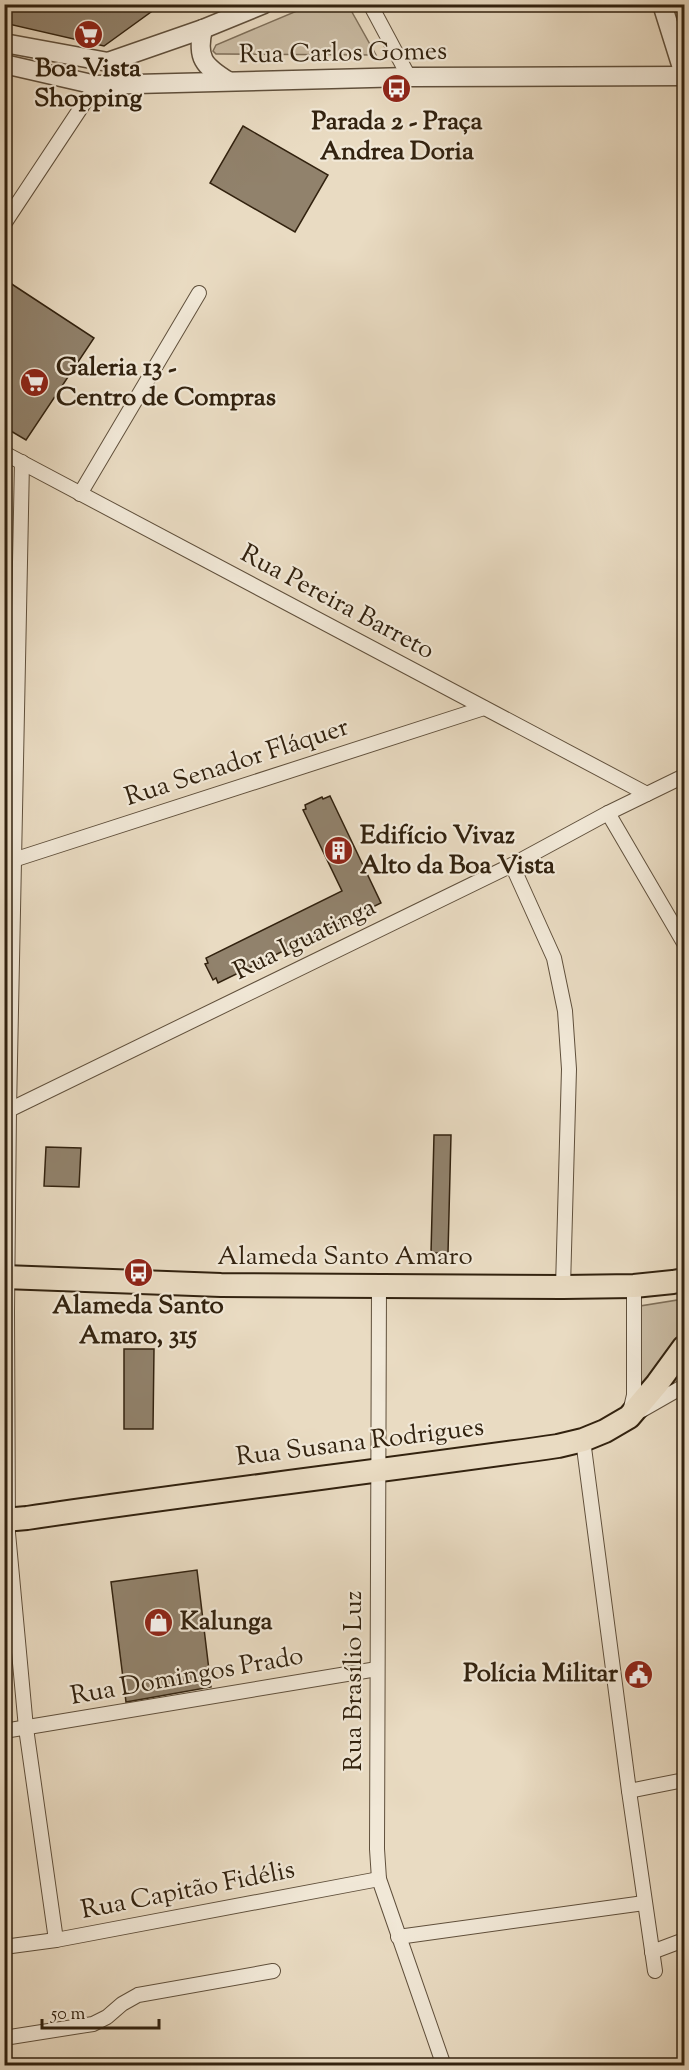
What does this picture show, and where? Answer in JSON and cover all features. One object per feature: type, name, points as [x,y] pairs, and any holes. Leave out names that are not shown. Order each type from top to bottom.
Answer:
[{"type":"main road","name":"Alameda Santo Amaro","points":[[6,1277],[221,1285],[562,1287],[634,1286],[680,1282]]},
{"type":"main road","name":"Rua Susana Rodrigues","points":[[7,1520],[379,1471],[558,1446],[583,1440],[629,1417],[684,1347]]},
{"type":"street","name":"Rua Carlos Gomes","points":[[4,43],[108,62],[203,29],[264,4]]},
{"type":"street","points":[[370,4],[409,77]]},
{"type":"street","points":[[662,4],[684,75]]},
{"type":"street","points":[[203,29],[200,45],[202,59],[211,70],[228,81]]},
{"type":"street","points":[[4,224],[96,85],[108,62]]},
{"type":"street","name":"Rua Carlos Gomes","points":[[4,64],[96,85],[409,77],[684,75]]},
{"type":"street","points":[[80,494],[199,293]]},
{"type":"street","name":"Rua Pereira Barreto","points":[[4,453],[647,794]]},
{"type":"street","points":[[22,462],[10,861],[6,1277],[7,1520],[26,1728],[56,1940]]},
{"type":"street","name":"Rua Senador Fláquer","points":[[10,861],[484,708]]},
{"type":"street","name":"Rua Iguatinga","points":[[9,1110],[512,865],[608,813],[684,776]]},
{"type":"street","points":[[608,813],[684,944]]},
{"type":"street","points":[[512,865],[555,958],[565,1011],[569,1070],[562,1287]]},
{"type":"street","name":"Rua Brasílio Luz","points":[[379,1285],[377,1669],[379,1879],[444,2066]]},
{"type":"street","points":[[629,1417],[634,1395],[634,1286]]},
{"type":"street","points":[[629,1417],[684,1386]]},
{"type":"street","points":[[583,1440],[655,1971]]},
{"type":"street","name":"Rua Domingos Prado","points":[[4,1731],[377,1669]]},
{"type":"street","points":[[629,1791],[684,1780]]},
{"type":"street","name":"Rua Capitão Fidélis","points":[[4,1947],[56,1940],[379,1879]]},
{"type":"street","points":[[398,1937],[644,1903]]},
{"type":"street","points":[[652,1952],[684,1940]]},
{"type":"street","points":[[4,2038],[93,2024],[138,1995],[273,1971]]},
{"type":"shaded area","points":[[311,5],[348,5],[376,55],[216,54],[213,51],[216,45]]},
{"type":"shaded area","points":[[684,1299],[684,1382],[638,1407],[634,1307]]},
{"type":"building","name":"Boa Vista Shopping","points":[[4,4],[162,4],[104,46],[4,23]]},
{"type":"building","points":[[243,126],[328,175],[295,232],[210,183]]},
{"type":"building","name":"Galeria 13 - Centro de Compras","points":[[4,279],[94,338],[26,440],[4,427]]},
{"type":"building","name":"Edifício Vivaz Alto da Boa Vista","points":[[330,796],[381,903],[218,983],[216,978],[213,980],[205,964],[208,963],[206,958],[342,891],[303,810],[306,809],[305,805]]},
{"type":"building","points":[[434,1135],[451,1135],[448,1253],[431,1253]]},
{"type":"building","points":[[46,1147],[81,1148],[79,1187],[44,1186]]},
{"type":"building","points":[[124,1349],[154,1349],[153,1429],[124,1429]]},
{"type":"building","name":"Kalunga","points":[[197,1570],[211,1687],[126,1702],[111,1582]]},
{"type":"place","name":"Boa Vista Shopping","points":[[88,35]]},
{"type":"place","name":"Parada 2 - Praça Andrea Doria","points":[[397,88]]},
{"type":"place","name":"Galeria 13 - Centro de Compras","points":[[35,383]]},
{"type":"place","name":"Edifício Vivaz Alto da Boa Vista","points":[[339,851]]},
{"type":"place","name":"Alameda Santo Amaro, 315","points":[[138,1272]]},
{"type":"place","name":"Kalunga","points":[[159,1622]]},
{"type":"place","name":"Polícia Militar","points":[[639,1674]]}]
